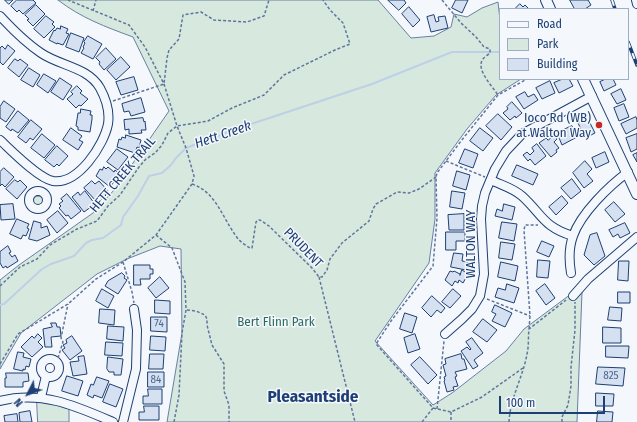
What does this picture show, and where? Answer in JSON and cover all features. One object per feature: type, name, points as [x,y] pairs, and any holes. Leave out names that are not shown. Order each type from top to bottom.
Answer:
[{"type":"main road","points":[[584,80],[637,194]]},
{"type":"street","points":[[636,0],[637,4]]},
{"type":"street","points":[[0,16],[40,53],[52,60],[75,68],[94,81],[99,87],[108,111],[108,123],[105,134],[97,149],[75,175],[66,179],[56,181],[46,179],[38,174],[0,140]]},
{"type":"street","name":"WALTON WAY","points":[[445,334],[472,309],[480,296],[484,274],[481,219],[485,193],[495,169],[506,151],[522,134],[592,96]]},
{"type":"street","points":[[571,273],[569,261],[573,236],[587,211],[628,172]]},
{"type":"street","points":[[42,192],[46,179]]},
{"type":"street","points":[[491,180],[518,193],[544,220],[556,229],[573,236]]},
{"type":"street","points":[[573,296],[588,279],[637,237]]},
{"type":"street","points":[[122,422],[136,369],[138,330],[134,309]]},
{"type":"street","points":[[41,397],[46,376]]},
{"type":"street","points":[[0,401],[25,396],[41,397],[74,406],[113,422]]},
{"type":"path","points":[[69,0],[74,0]]},
{"type":"path","points":[[0,364],[18,334],[68,304],[96,279],[123,262],[156,235],[192,184],[194,176],[164,84],[145,47],[129,25],[69,0]]},
{"type":"path","points":[[93,11],[96,0]]},
{"type":"path","points":[[164,84],[169,50],[179,40],[183,16],[201,12],[214,20],[247,22],[264,16],[269,0]]},
{"type":"path","points":[[177,126],[208,121],[232,108],[264,94],[284,75],[350,44],[343,23],[330,10],[323,0]]},
{"type":"path","points":[[442,0],[461,23],[476,37],[484,48],[490,49],[490,53],[482,60],[482,71],[498,95]]},
{"type":"path","points":[[524,368],[482,397],[451,412],[433,408],[376,344],[391,321],[433,266],[437,218],[436,177],[439,169],[498,95],[525,80]]},
{"type":"path","points":[[111,101],[164,84]]},
{"type":"path","name":"HETT CREEK TRAIL","points":[[0,286],[20,267],[37,259],[50,246],[77,229],[97,221],[108,206],[120,195],[139,166],[155,153],[162,145],[168,133],[177,126]]},
{"type":"path","points":[[446,160],[491,180]]},
{"type":"path","name":"PRUDENT","points":[[192,184],[200,186],[208,193],[220,208],[236,237],[246,245],[252,248],[256,222],[260,220],[269,226],[312,268],[319,277],[322,277],[327,270],[330,259],[342,243],[369,220],[372,209],[376,204],[397,192],[408,193],[419,189],[436,177]]},
{"type":"path","points":[[509,422],[513,401],[528,354],[530,316],[524,230],[525,225],[538,226],[544,220]]},
{"type":"path","points":[[156,235],[172,248],[185,282],[186,310],[182,333],[179,395],[174,422]]},
{"type":"path","points":[[123,262],[132,292],[134,309]]},
{"type":"path","points":[[319,277],[355,422]]},
{"type":"path","points":[[480,296],[530,316]]},
{"type":"path","points":[[529,329],[573,296],[575,302],[575,330],[570,366],[571,386],[568,405],[562,417],[562,422]]},
{"type":"path","points":[[58,358],[63,342],[61,338],[68,304]]},
{"type":"path","points":[[186,310],[196,311],[205,315],[207,319],[212,345],[224,364],[224,391],[228,405],[229,422]]},
{"type":"path","points":[[437,409],[445,334]]},
{"type":"path","points":[[422,422],[433,408]]},
{"type":"path","points":[[451,412],[451,422]]},
{"type":"green space","name":"Bert Flinn Park","points":[[58,0],[378,0],[411,38],[434,36],[451,27],[454,14],[467,17],[482,8],[498,2],[499,80],[519,80],[496,95],[467,129],[435,173],[435,219],[429,263],[375,341],[433,405],[452,393],[506,351],[524,329],[571,294],[582,292],[577,422],[167,422],[182,333],[181,249],[160,246],[127,259],[97,274],[21,333],[0,369],[0,280],[93,213],[115,189],[169,111],[133,37],[103,26]]},
{"type":"green space","points":[[36,196],[40,196],[42,197],[42,205],[36,206],[33,203],[33,199]]},
{"type":"green space","points":[[37,400],[49,402],[69,409],[69,422],[38,422]]},
{"type":"building","points":[[5,0],[13,0],[9,4]]},
{"type":"building","points":[[17,0],[33,0],[36,3],[23,14],[19,10],[17,12],[11,6]]},
{"type":"building","points":[[388,0],[404,0],[406,3],[399,10]]},
{"type":"building","points":[[456,0],[468,0],[462,13],[452,8]]},
{"type":"building","points":[[570,0],[588,0],[591,5],[586,8],[574,8]]},
{"type":"building","points":[[520,4],[523,7],[525,5],[528,8],[516,8]]},
{"type":"building","points":[[36,5],[45,14],[33,26],[27,20],[29,19],[25,15]]},
{"type":"building","points":[[409,7],[420,20],[413,27],[402,14]]},
{"type":"building","points":[[434,15],[436,22],[439,21],[438,17],[445,16],[448,28],[431,32],[427,17]]},
{"type":"building","points":[[46,16],[54,22],[52,24],[55,27],[44,38],[34,29]]},
{"type":"building","points":[[61,26],[68,29],[66,33],[69,34],[63,45],[49,40],[54,30],[55,31],[57,28],[60,29]]},
{"type":"building","points":[[71,33],[84,38],[79,52],[66,47]]},
{"type":"building","points":[[88,36],[102,44],[93,59],[81,53],[84,48],[84,42]]},
{"type":"building","points":[[8,45],[15,51],[3,65],[0,62],[0,48],[2,46],[5,49]]},
{"type":"building","points":[[106,48],[116,59],[104,70],[96,58]]},
{"type":"building","points":[[121,57],[130,67],[116,80],[107,70]]},
{"type":"building","points":[[15,59],[18,61],[20,59],[28,65],[19,77],[8,68]]},
{"type":"building","points":[[29,68],[40,75],[33,87],[21,80]]},
{"type":"building","points":[[44,74],[56,81],[48,93],[37,85]]},
{"type":"building","points":[[134,77],[138,90],[121,95],[116,82]]},
{"type":"building","points":[[60,78],[72,86],[63,100],[51,92]]},
{"type":"building","points":[[561,80],[570,80],[573,86],[559,93],[554,83]]},
{"type":"building","points":[[604,80],[614,80],[616,85],[604,91],[600,82]]},
{"type":"building","points":[[550,81],[555,93],[542,99],[536,88]]},
{"type":"building","points":[[77,86],[82,91],[80,93],[88,99],[81,106],[79,105],[76,108],[67,99],[73,94],[71,92]]},
{"type":"building","points":[[621,89],[626,100],[617,104],[611,94]]},
{"type":"building","points":[[525,92],[528,97],[534,94],[538,100],[524,109],[516,97]]},
{"type":"building","points":[[141,98],[145,112],[131,116],[129,111],[124,112],[122,104]]},
{"type":"building","points":[[4,101],[15,109],[6,122],[0,118],[0,107]]},
{"type":"building","points":[[512,102],[522,113],[516,118],[515,116],[510,120],[503,113],[508,109],[507,107]]},
{"type":"building","points":[[624,104],[629,117],[619,121],[614,108]]},
{"type":"building","points":[[81,109],[91,111],[90,115],[92,115],[92,119],[90,132],[78,130],[78,127],[76,126],[78,113],[80,113]]},
{"type":"building","points":[[18,111],[29,120],[18,133],[12,129],[11,131],[6,127]]},
{"type":"building","points":[[498,114],[512,127],[501,140],[486,126]]},
{"type":"building","points":[[636,117],[637,128],[626,134],[621,124]]},
{"type":"building","points":[[143,118],[144,122],[145,121],[146,130],[141,130],[142,133],[129,134],[129,129],[125,130],[124,120]]},
{"type":"building","points":[[588,119],[595,133],[585,138],[578,123]]},
{"type":"building","points":[[31,120],[42,129],[33,140],[30,138],[26,143],[18,137]]},
{"type":"building","points":[[572,126],[577,137],[562,145],[557,133]]},
{"type":"building","points":[[71,128],[82,136],[79,140],[83,142],[78,150],[63,140]]},
{"type":"building","points":[[480,128],[493,138],[483,151],[470,141]]},
{"type":"building","points":[[42,134],[55,145],[44,158],[31,148]]},
{"type":"building","points":[[637,134],[637,149],[631,152],[626,138]]},
{"type":"building","points":[[126,135],[141,140],[139,148],[137,147],[135,153],[117,147],[119,139],[121,140],[122,137],[125,138]]},
{"type":"building","points":[[554,135],[557,139],[554,142],[559,148],[551,157],[539,143],[546,138],[548,140]]},
{"type":"building","points":[[537,144],[546,156],[535,165],[530,159],[528,161],[523,155],[527,152],[530,155],[534,151],[532,148]]},
{"type":"building","points":[[57,146],[68,156],[59,166],[57,164],[54,167],[45,160]]},
{"type":"building","points":[[117,149],[128,157],[118,170],[107,162]]},
{"type":"building","points":[[465,149],[478,154],[473,168],[459,163]]},
{"type":"building","points":[[605,152],[609,162],[596,168],[592,158]]},
{"type":"building","points":[[637,153],[637,162],[633,155]]},
{"type":"building","points":[[585,161],[592,169],[587,174],[593,181],[584,188],[573,173]]},
{"type":"building","points":[[517,165],[538,174],[533,185],[512,176]]},
{"type":"building","points":[[104,167],[106,169],[108,167],[114,172],[115,170],[120,174],[110,187],[96,176],[100,169],[102,170]]},
{"type":"building","points":[[4,168],[14,177],[5,187],[2,184],[0,186],[0,172]]},
{"type":"building","points":[[457,171],[470,175],[466,190],[453,186]]},
{"type":"building","points":[[572,179],[581,191],[571,199],[561,188]]},
{"type":"building","points":[[15,180],[18,182],[20,180],[27,187],[17,199],[6,189]]},
{"type":"building","points":[[92,181],[95,184],[99,181],[108,191],[98,203],[84,188]]},
{"type":"building","points":[[85,191],[95,204],[84,212],[72,197],[78,192],[80,195]]},
{"type":"building","points":[[452,191],[465,193],[462,209],[450,207]]},
{"type":"building","points":[[67,194],[81,211],[71,219],[59,208],[61,206],[59,204],[63,201],[61,199]]},
{"type":"building","points":[[562,196],[568,203],[556,215],[549,207]]},
{"type":"building","points":[[614,202],[625,214],[615,222],[605,210]]},
{"type":"building","points":[[13,204],[15,219],[1,220],[0,205]]},
{"type":"building","points":[[504,204],[515,207],[512,220],[495,216],[497,209],[502,211]]},
{"type":"building","points":[[58,211],[68,223],[57,233],[47,220]]},
{"type":"building","points":[[464,214],[464,230],[449,230],[448,215]]},
{"type":"building","points":[[17,219],[29,224],[27,228],[29,229],[26,236],[23,235],[21,239],[10,234]]},
{"type":"building","points":[[34,221],[41,223],[41,228],[47,226],[50,235],[37,241],[29,239]]},
{"type":"building","points":[[502,222],[517,224],[514,241],[499,238]]},
{"type":"building","points":[[625,223],[630,233],[620,238],[618,234],[613,237],[609,230]]},
{"type":"building","points":[[446,232],[465,232],[465,241],[456,241],[456,250],[446,250]]},
{"type":"building","points":[[597,233],[605,256],[594,265],[584,255],[590,235]]},
{"type":"building","points":[[542,241],[554,246],[549,257],[537,252]]},
{"type":"building","points":[[501,242],[515,244],[512,260],[499,258]]},
{"type":"building","points":[[8,246],[11,252],[9,253],[12,257],[15,255],[18,261],[7,268],[6,266],[3,268],[0,263],[0,252]]},
{"type":"building","points":[[454,253],[463,254],[462,261],[468,262],[466,270],[451,267]]},
{"type":"building","points":[[538,260],[550,261],[548,278],[537,277]]},
{"type":"building","points":[[619,261],[629,261],[628,281],[618,280]]},
{"type":"building","points":[[501,262],[518,266],[515,281],[498,277]]},
{"type":"building","points":[[134,265],[150,265],[150,269],[153,269],[153,274],[150,274],[150,279],[140,279],[141,285],[134,285]]},
{"type":"building","points":[[462,270],[468,274],[463,283],[459,280],[458,283],[455,281],[452,286],[445,280],[450,271],[454,271],[460,275]]},
{"type":"building","points":[[122,273],[125,276],[124,278],[127,280],[118,294],[105,286],[108,281]]},
{"type":"building","points":[[160,277],[169,288],[156,298],[148,288]]},
{"type":"building","points":[[507,284],[519,288],[514,303],[495,297],[498,288],[505,290]]},
{"type":"building","points":[[545,284],[555,298],[546,305],[536,291]]},
{"type":"building","points":[[102,289],[114,296],[108,308],[96,301]]},
{"type":"building","points":[[453,289],[461,296],[450,308],[442,302]]},
{"type":"building","points":[[618,292],[630,292],[630,303],[618,303]]},
{"type":"building","points":[[432,296],[445,308],[441,313],[437,310],[431,317],[422,308]]},
{"type":"building","points":[[155,300],[170,301],[170,314],[155,313]]},
{"type":"building","points":[[495,305],[512,313],[505,327],[492,321],[496,314],[492,312]]},
{"type":"building","points":[[610,307],[622,308],[621,321],[608,320]]},
{"type":"building","points":[[100,309],[115,310],[114,325],[99,323]]},
{"type":"building","points":[[405,313],[417,317],[412,333],[400,329]]},
{"type":"building","points":[[151,317],[167,317],[167,332],[151,331]]},
{"type":"building","points":[[483,319],[497,330],[487,342],[473,332]]},
{"type":"building","points":[[51,323],[56,323],[57,327],[60,327],[61,336],[51,337],[52,347],[45,347],[43,329],[52,327]]},
{"type":"building","points":[[108,326],[124,327],[123,341],[107,339]]},
{"type":"building","points":[[603,327],[621,328],[621,343],[603,343]]},
{"type":"building","points":[[38,334],[42,338],[38,342],[43,347],[32,357],[21,347],[32,336],[34,338]]},
{"type":"building","points":[[415,334],[420,349],[408,353],[404,338]]},
{"type":"building","points":[[72,336],[82,351],[70,360],[62,350],[65,348],[63,345],[67,343],[66,340]]},
{"type":"building","points":[[151,336],[166,337],[165,351],[150,350]]},
{"type":"building","points":[[472,338],[483,353],[474,360],[478,366],[473,369],[461,351],[467,347],[470,350],[471,349],[466,342]]},
{"type":"building","points":[[106,342],[123,343],[122,356],[105,355]]},
{"type":"building","points":[[606,346],[629,346],[628,358],[606,357]]},
{"type":"building","points":[[18,352],[24,353],[23,357],[31,359],[29,367],[26,366],[25,370],[23,369],[23,371],[14,369]]},
{"type":"building","points":[[150,354],[164,354],[163,369],[149,369]]},
{"type":"building","points":[[461,354],[467,369],[455,372],[458,386],[453,387],[454,390],[447,392],[444,381],[444,377],[446,376],[443,365],[446,364],[445,359]]},
{"type":"building","points":[[84,356],[87,374],[73,376],[70,362],[79,361],[78,357]]},
{"type":"building","points":[[108,357],[123,359],[121,375],[114,375],[114,372],[109,372],[107,369]]},
{"type":"building","points":[[420,357],[437,375],[428,384],[411,365]]},
{"type":"building","points":[[598,367],[625,368],[623,386],[596,384]]},
{"type":"building","points":[[148,372],[164,372],[164,387],[148,387]]},
{"type":"building","points":[[6,373],[28,373],[29,381],[23,382],[23,387],[5,387]]},
{"type":"building","points":[[67,376],[83,381],[78,396],[62,391]]},
{"type":"building","points":[[97,377],[109,381],[102,398],[94,395],[93,398],[87,395],[91,384],[93,385]]},
{"type":"building","points":[[110,384],[123,389],[116,407],[103,402]]},
{"type":"building","points":[[148,389],[162,389],[162,404],[143,404],[143,396],[148,396]]},
{"type":"building","points":[[596,393],[614,394],[613,406],[596,406]]},
{"type":"building","points":[[144,406],[159,406],[159,420],[139,420],[139,412],[144,412]]},
{"type":"building","points":[[30,411],[32,422],[20,422],[19,413]]},
{"type":"building","points":[[598,411],[613,412],[612,422],[597,422]]},
{"type":"building","points":[[17,414],[18,422],[5,422],[4,416]]},
{"type":"waterway","name":"Hett Creek","points":[[0,305],[4,304],[42,269],[51,264],[74,256],[86,243],[103,238],[121,225],[123,217],[138,196],[149,176],[162,173],[186,148],[236,129],[372,84],[452,52],[499,52]]},
{"type":"railway","points":[[612,0],[615,8]]},
{"type":"railway","points":[[629,45],[637,65]]},
{"type":"place","name":"Ioco Rd (WB) at Walton Way","points":[[599,125]]},
{"type":"district","name":"Pleasantside","points":[[313,397]]}]
